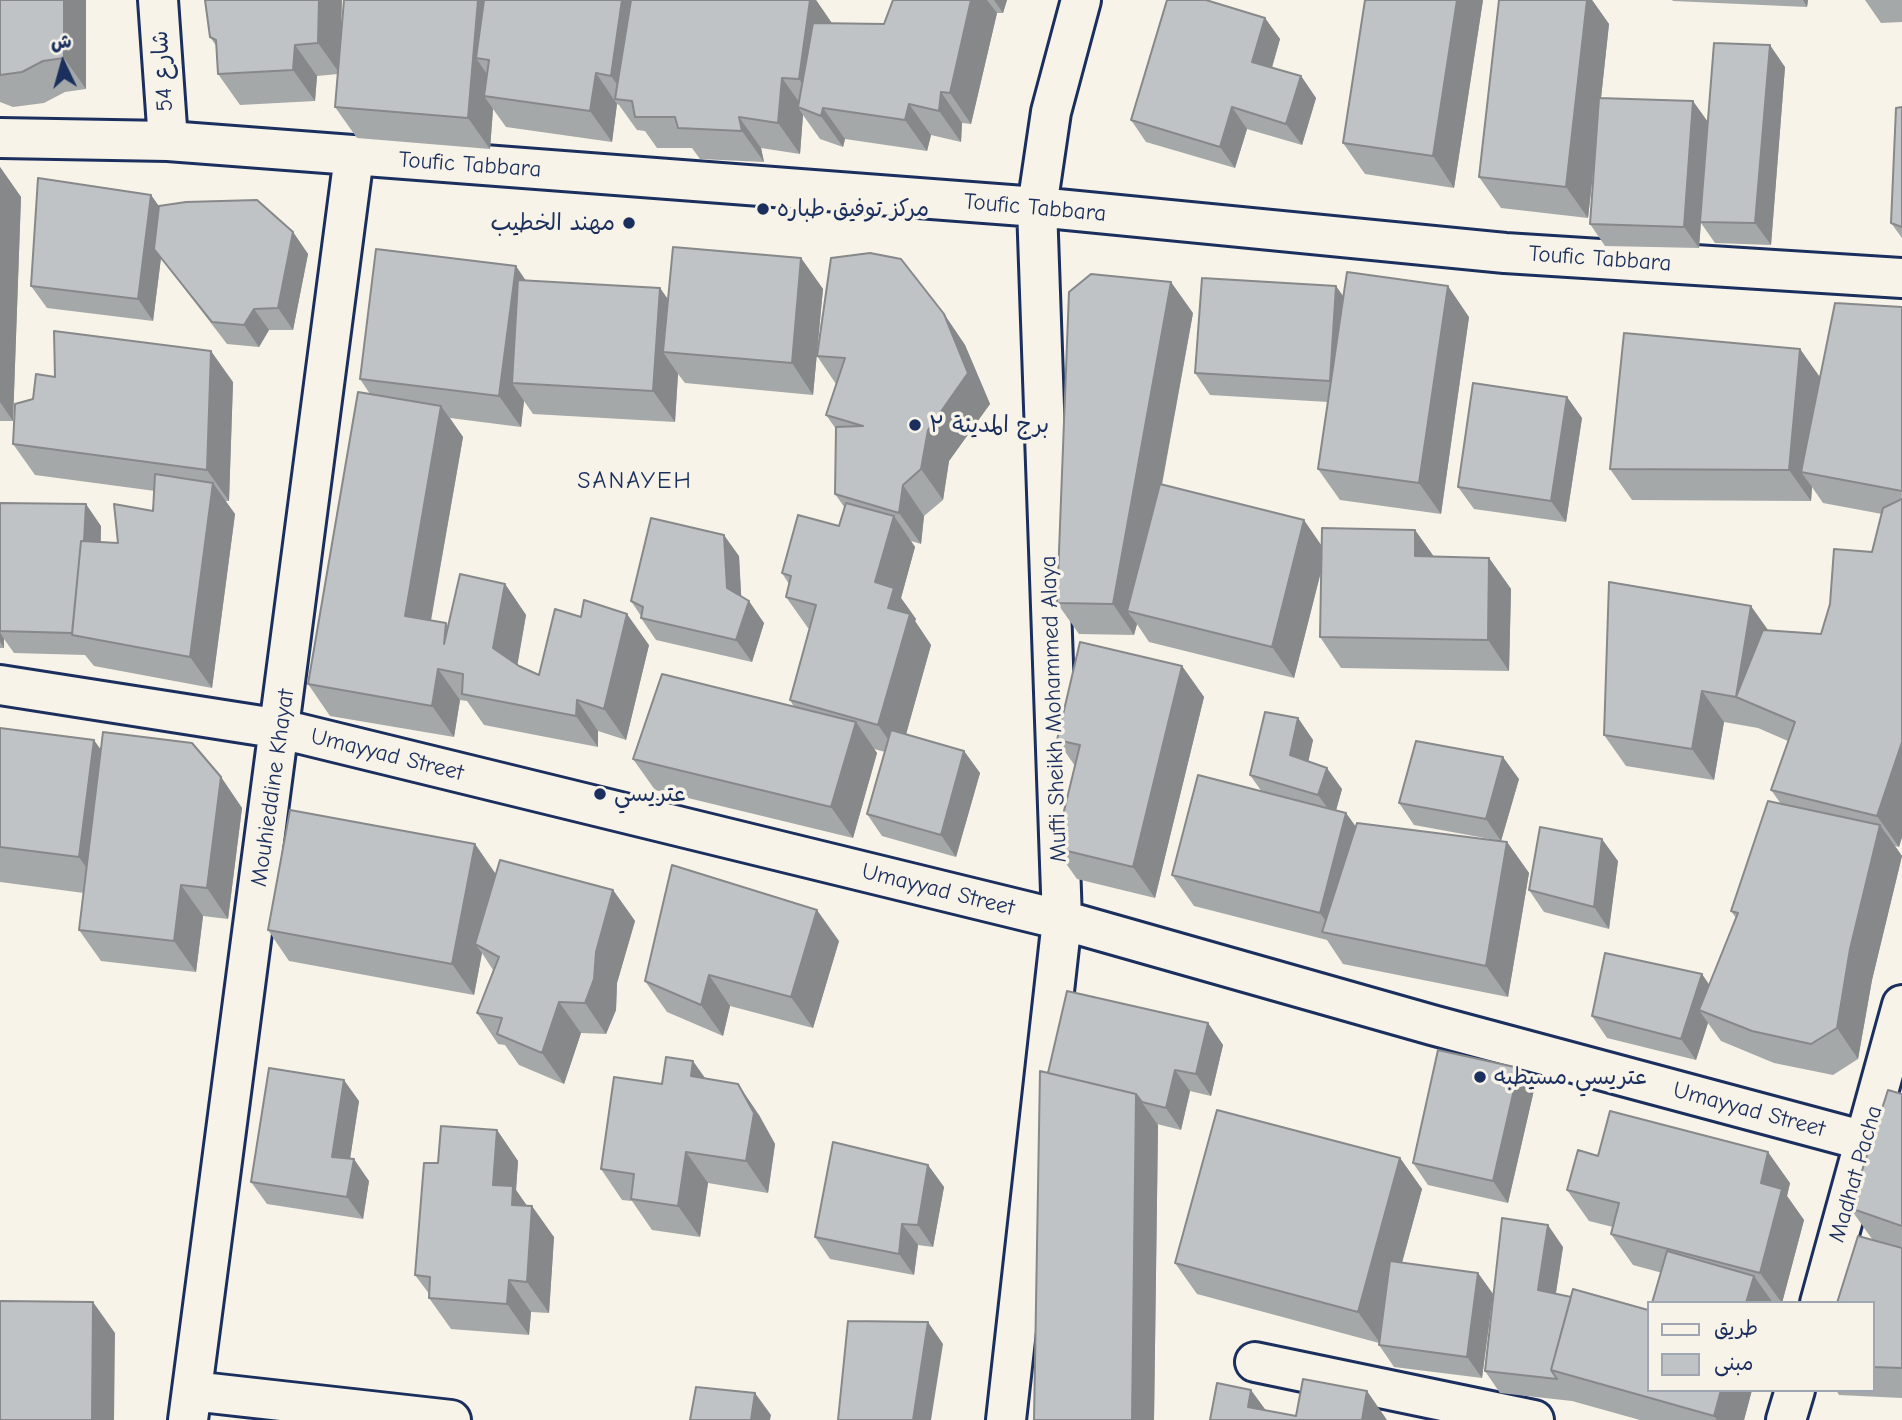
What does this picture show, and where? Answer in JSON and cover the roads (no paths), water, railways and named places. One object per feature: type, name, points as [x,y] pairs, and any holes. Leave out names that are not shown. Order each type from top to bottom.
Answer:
[{"type":"street","name":"شارع 54","points":[[158,0],[168,141]]},
{"type":"street","name":"Mufti Sheikh Mohammed Alaya","points":[[1006,1420],[1062,920],[1037,207],[1051,112],[1081,0]]},
{"type":"street","name":"Toufic Tabbara","points":[[0,138],[168,141],[1037,207],[1491,252],[1902,278]]},
{"type":"street","name":"Mouhieddine Khayat","points":[[190,1406],[281,729],[354,156]]},
{"type":"street","name":"Umayyad Street","points":[[0,685],[281,729],[1062,920],[1432,1026],[1866,1141]]},
{"type":"street","name":"Madhat Pacha","points":[[1820,1301],[1902,1005]]},
{"type":"street","points":[[1255,1362],[1534,1420]]},
{"type":"street","points":[[1786,1420],[1794,1392]]},
{"type":"street","points":[[190,1406],[451,1420]]},
{"type":"place","name":"مركز توفيق طباره","points":[[763,209]]},
{"type":"place","name":"مهند الخطيب","points":[[629,223]]},
{"type":"place","name":"برج المدينة ٣","points":[[915,425]]},
{"type":"place","name":"عتريسي","points":[[600,794]]},
{"type":"place","name":"عتريسي مسيطبه","points":[[1480,1077]]},
{"type":"district","name":"SANAYEH","points":[[635,481]]}]
